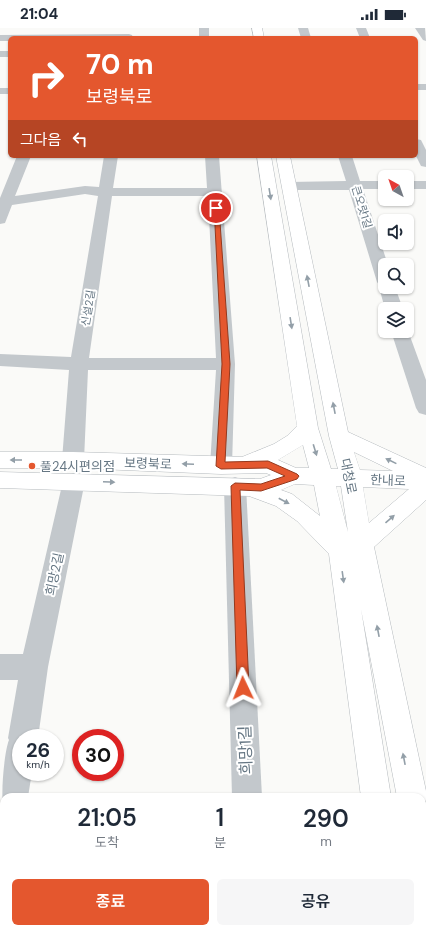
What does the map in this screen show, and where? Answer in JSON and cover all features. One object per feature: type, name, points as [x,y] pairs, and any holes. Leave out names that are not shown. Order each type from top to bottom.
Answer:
[{"type":"main road","name":"대청로","points":[[264,158],[308,428],[323,478],[340,550],[375,793]]},
{"type":"main road","name":"대청로","points":[[283,158],[339,436],[351,478],[361,544],[411,793]]},
{"type":"main road","points":[[236,476],[284,449],[298,439],[308,428]]},
{"type":"main road","points":[[339,436],[426,478]]},
{"type":"main road","name":"보령북로","points":[[0,460],[74,470],[236,476],[261,488],[294,476],[351,478]]},
{"type":"main road","name":"보령북로","points":[[0,480],[74,470]]},
{"type":"main road","points":[[236,476],[284,500],[305,515],[340,550]]},
{"type":"main road","name":"한내로","points":[[351,478],[426,481]]},
{"type":"main road","points":[[361,544],[426,487]]},
{"type":"street","points":[[420,28],[426,38]]},
{"type":"street","points":[[0,50],[6,34],[130,34]]},
{"type":"street","points":[[418,147],[426,163]]},
{"type":"street","points":[[0,220],[3,201],[23,158]]},
{"type":"street","name":"신설2길","points":[[74,470],[79,364],[111,158]]},
{"type":"street","name":"희망1길","points":[[212,158],[226,364],[236,476],[247,793]]},
{"type":"street","name":"큰오랏1길","points":[[346,158],[378,259]]},
{"type":"street","points":[[289,186],[378,185]]},
{"type":"street","points":[[414,185],[426,185]]},
{"type":"street","points":[[3,201],[85,190],[105,192],[215,192]]},
{"type":"street","points":[[404,338],[418,364],[426,408]]},
{"type":"street","points":[[0,360],[79,364],[226,364]]},
{"type":"street","name":"희망2길","points":[[24,729],[34,666],[74,470]]},
{"type":"street","points":[[0,667],[34,666]]},
{"type":"street","points":[[14,793],[16,781]]},
{"type":"place","name":"풀24시편의점","points":[[32,466]]},
{"type":"route","points":[[216,208],[226,364],[221,466],[268,465],[294,476],[261,488],[235,486],[243,688]]}]
